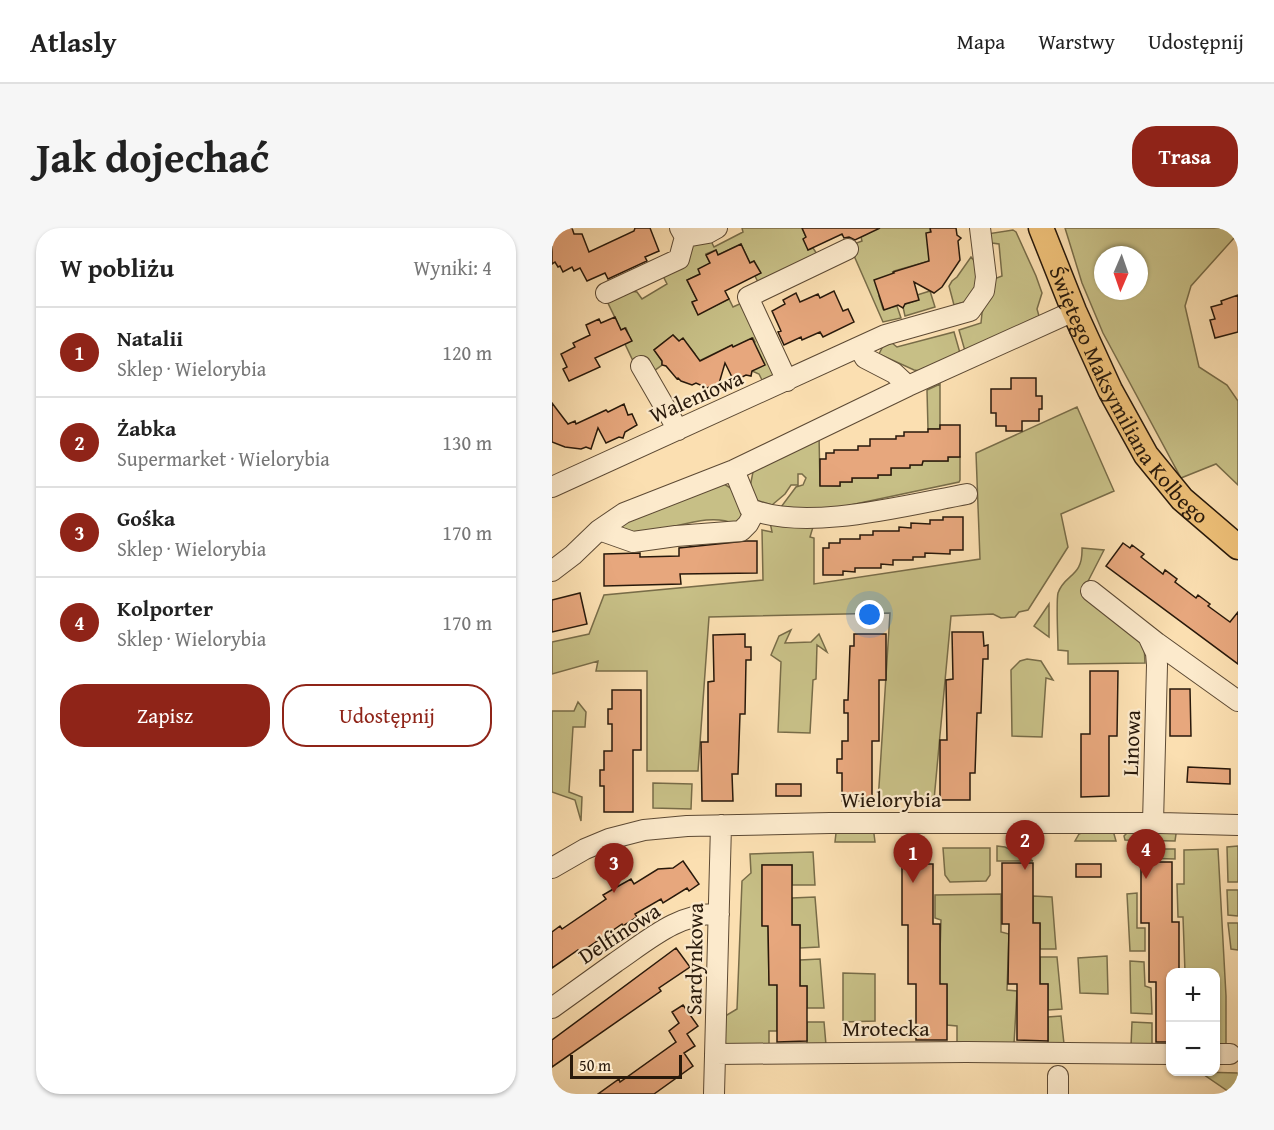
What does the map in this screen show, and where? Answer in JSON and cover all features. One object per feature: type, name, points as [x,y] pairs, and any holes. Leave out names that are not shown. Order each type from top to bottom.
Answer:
[{"type":"main road","name":"Świętego Maksymiliana Kolbego","points":[[1041,228],[1110,390],[1146,455],[1182,499],[1238,547]]},
{"type":"street","points":[[606,293],[679,259],[682,232],[708,232],[717,228]]},
{"type":"street","name":"Waleniowa","points":[[552,488],[885,335],[970,311],[984,291],[986,278],[980,228]]},
{"type":"street","points":[[787,381],[748,297],[848,249]]},
{"type":"street","points":[[552,571],[573,555],[598,530],[624,513],[734,470],[908,386],[1074,310]]},
{"type":"street","points":[[859,348],[865,358],[894,373],[908,386]]},
{"type":"street","points":[[641,366],[678,430]]},
{"type":"street","points":[[734,470],[750,509],[760,513],[815,519],[967,494]]},
{"type":"street","points":[[598,530],[633,542],[741,531],[755,511]]},
{"type":"street","points":[[1091,591],[1148,636],[1238,700]]},
{"type":"street","name":"Linowa","points":[[1148,636],[1156,653],[1158,666],[1153,823]]},
{"type":"street","points":[[1158,666],[1162,657],[1178,658]]},
{"type":"street","name":"Wielorybia","points":[[552,868],[585,849],[628,834],[670,827],[1153,823],[1238,825]]},
{"type":"street","name":"Sardynkowa","points":[[714,1094],[722,825]]},
{"type":"street","name":"Delfinowa","points":[[552,1008],[653,936],[674,924],[703,914],[718,914]]},
{"type":"street","name":"Mrotecka","points":[[715,1054],[832,1052],[1166,1054]]},
{"type":"shaded area","points":[[742,228],[802,228],[808,250],[813,248],[819,257],[760,286],[755,276],[760,273],[754,261],[750,263],[741,244],[718,255],[716,250],[706,254],[710,263],[700,274],[687,280],[697,300],[692,303],[698,314],[729,299],[733,307],[746,301],[779,373],[763,382],[759,374],[752,371],[752,344],[755,342],[753,338],[740,344],[735,351],[732,345],[695,363],[695,354],[683,339],[679,341],[673,335],[654,350],[662,361],[662,365],[651,373],[634,363],[625,344],[631,341],[626,328],[621,330],[606,299],[623,290],[637,292],[642,299],[667,284],[663,276],[690,247],[710,239],[714,247],[743,232]]},
{"type":"shaded area","points":[[878,228],[930,228],[933,260],[894,271],[896,278],[879,296],[883,309],[897,306],[901,318],[883,322],[848,242],[852,240],[854,244],[862,241],[861,237]]},
{"type":"shaded area","points":[[1065,228],[1238,228],[1238,236],[1191,286],[1185,306],[1199,367],[1227,385],[1238,401],[1238,485],[1216,464],[1181,478],[1103,333],[1082,283]]},
{"type":"shaded area","points":[[1013,230],[1016,232],[1042,293],[1037,309],[1039,316],[965,351],[959,330],[981,323],[982,313],[994,279],[1002,276],[999,244],[992,243],[987,234]]},
{"type":"shaded area","points":[[971,257],[976,263],[978,287],[968,301],[954,305],[949,286]]},
{"type":"shaded area","points":[[930,291],[935,307],[905,316],[903,307],[905,304],[918,300],[917,295]]},
{"type":"shaded area","points":[[954,332],[960,353],[920,371],[879,354],[883,346],[892,343],[897,347]]},
{"type":"shaded area","points":[[940,384],[940,429],[928,429],[927,390]]},
{"type":"shaded area","points":[[1077,407],[1114,491],[1061,514],[1068,547],[1028,610],[1019,612],[1015,617],[1001,618],[993,614],[951,616],[934,800],[878,802],[890,613],[709,617],[698,771],[647,771],[647,671],[596,671],[598,661],[552,674],[552,642],[589,634],[604,595],[763,580],[762,530],[772,532],[770,522],[813,527],[810,537],[814,538],[814,584],[980,559],[976,453]]},
{"type":"shaded area","points":[[819,435],[820,485],[840,486],[840,482],[852,482],[852,478],[878,478],[878,475],[891,475],[891,468],[909,468],[910,465],[922,465],[923,461],[948,461],[948,457],[960,457],[960,480],[827,510],[781,507],[796,487],[803,485],[806,478],[798,474],[798,485],[791,485],[785,494],[772,505],[756,500],[750,487],[753,472]]},
{"type":"shaded area","points":[[724,484],[732,489],[744,515],[735,524],[721,520],[705,520],[643,532],[629,531],[616,526]]},
{"type":"shaded area","points":[[1082,548],[1104,550],[1082,593],[1144,644],[1145,663],[1068,664],[1068,651],[1058,650],[1058,593],[1080,565]]},
{"type":"shaded area","points":[[1049,604],[1049,637],[1034,626]]},
{"type":"shaded area","points":[[791,630],[785,643],[811,642],[819,634],[827,652],[817,645],[810,733],[778,732],[781,662],[771,655],[779,636]]},
{"type":"shaded area","points":[[1027,659],[1041,661],[1053,680],[1046,678],[1042,737],[1012,736],[1011,670],[1020,661]]},
{"type":"shaded area","points":[[578,702],[586,712],[585,727],[573,727],[569,792],[582,797],[581,821],[575,800],[552,792],[552,711],[574,711]]},
{"type":"shaded area","points":[[653,783],[692,784],[691,809],[653,808]]},
{"type":"shaded area","points":[[840,828],[870,828],[875,842],[835,842],[836,833]]},
{"type":"shaded area","points":[[1109,830],[1114,834],[1116,841],[1075,841],[1079,834],[1086,831]]},
{"type":"shaded area","points":[[1171,830],[1176,834],[1175,841],[1125,840],[1124,836],[1129,831]]},
{"type":"shaded area","points":[[997,846],[1005,847],[1033,861],[997,861]]},
{"type":"shaded area","points":[[1238,846],[1238,882],[1228,882],[1227,847]]},
{"type":"shaded area","points":[[943,848],[990,848],[990,875],[986,881],[950,882],[945,875]]},
{"type":"shaded area","points":[[1142,849],[1175,849],[1175,859],[1142,858]]},
{"type":"shaded area","points":[[1218,849],[1226,996],[1226,1049],[1220,1050],[1220,968],[1185,968],[1183,917],[1178,917],[1177,884],[1184,884],[1184,850]]},
{"type":"shaded area","points":[[813,852],[815,885],[792,885],[792,865],[762,865],[762,925],[768,926],[769,984],[777,985],[777,1031],[769,1031],[769,1045],[722,1045],[722,1018],[737,1009],[742,881],[751,873],[750,854]]},
{"type":"shaded area","points":[[1227,890],[1238,890],[1238,916],[1228,915]]},
{"type":"shaded area","points":[[1137,893],[1137,928],[1145,928],[1145,951],[1130,951],[1127,894]]},
{"type":"shaded area","points":[[1001,894],[1001,932],[1009,934],[1007,990],[1017,991],[1014,1044],[957,1042],[957,1026],[947,1025],[947,985],[939,984],[941,920],[935,918],[935,895]]},
{"type":"shaded area","points":[[1033,896],[1052,897],[1056,949],[1040,949],[1040,924],[1033,923]]},
{"type":"shaded area","points":[[815,897],[819,947],[800,948],[800,925],[792,925],[792,898]]},
{"type":"shaded area","points":[[1228,923],[1238,923],[1238,950],[1231,949]]},
{"type":"shaded area","points":[[1107,956],[1108,994],[1080,993],[1078,958]]},
{"type":"shaded area","points":[[1040,957],[1057,957],[1062,1009],[1048,1010],[1048,984],[1040,984]]},
{"type":"shaded area","points":[[820,959],[824,1008],[807,1008],[807,986],[800,986],[800,960]]},
{"type":"shaded area","points":[[1130,961],[1144,962],[1145,986],[1151,988],[1152,1014],[1131,1013]]},
{"type":"shaded area","points":[[843,973],[875,974],[875,1021],[843,1022]]},
{"type":"shaded area","points":[[1061,1016],[1064,1044],[1048,1044],[1048,1017]]},
{"type":"shaded area","points":[[807,1022],[824,1022],[826,1045],[807,1045]]},
{"type":"shaded area","points":[[1132,1022],[1152,1023],[1152,1046],[1131,1046]]},
{"type":"shaded area","points":[[1220,1073],[1238,1073],[1238,1094],[1232,1094],[1206,1076],[1220,1076]]},
{"type":"building","points":[[552,228],[572,228],[574,234],[582,234],[589,252],[634,231],[635,228],[650,228],[659,251],[645,257],[647,261],[608,279],[605,273],[587,281],[580,268],[574,271],[572,267],[563,272],[555,262],[552,264]]},
{"type":"building","points":[[802,228],[880,228],[855,240],[849,237],[844,238],[842,234],[808,250],[803,239],[806,237]]},
{"type":"building","points":[[930,228],[956,228],[957,235],[961,238],[958,241],[960,260],[942,287],[934,293],[914,282],[919,300],[905,304],[903,308],[898,305],[884,310],[874,280],[929,261],[926,233],[931,232]]},
{"type":"building","points":[[741,244],[750,263],[754,261],[761,273],[725,291],[729,299],[698,315],[692,302],[697,300],[687,280],[700,274],[698,269],[710,263],[706,255],[716,250],[718,255]]},
{"type":"building","points":[[834,291],[843,311],[848,309],[854,322],[823,337],[820,332],[784,345],[778,332],[781,331],[772,311],[785,304],[783,300],[796,293],[800,302],[818,294],[820,298]]},
{"type":"building","points":[[1238,295],[1238,332],[1215,338],[1210,320],[1215,319],[1211,307]]},
{"type":"building","points":[[615,317],[621,330],[625,328],[632,341],[595,358],[600,367],[569,381],[563,369],[567,367],[561,354],[575,347],[573,343],[590,335],[586,325],[599,319],[601,323]]},
{"type":"building","points":[[673,335],[679,341],[683,338],[700,361],[752,338],[765,365],[752,371],[751,376],[746,375],[734,381],[725,363],[718,387],[714,385],[707,388],[696,383],[692,385],[677,379],[666,366],[662,365],[662,361],[654,350]]},
{"type":"building","points":[[1011,378],[1036,378],[1036,396],[1042,396],[1039,421],[1022,421],[1022,431],[1006,431],[1006,426],[996,426],[996,413],[991,413],[991,389],[1011,389]]},
{"type":"building","points":[[552,403],[568,424],[575,421],[576,424],[624,404],[628,415],[632,414],[637,425],[625,432],[623,438],[619,437],[606,443],[598,428],[591,449],[565,447],[552,442]]},
{"type":"building","points":[[940,425],[960,425],[960,457],[948,457],[948,461],[923,461],[922,465],[910,465],[910,468],[891,468],[891,475],[878,475],[878,478],[852,478],[852,482],[840,482],[840,486],[820,486],[820,459],[826,459],[826,453],[834,453],[834,450],[858,450],[858,446],[870,446],[870,439],[896,439],[896,436],[904,436],[904,432],[928,432],[928,429],[940,429]]},
{"type":"building","points":[[943,517],[963,517],[963,550],[950,550],[950,554],[925,553],[925,557],[913,557],[913,560],[893,560],[893,565],[881,564],[881,568],[855,568],[855,572],[843,571],[843,575],[823,575],[823,548],[829,548],[829,543],[840,543],[840,539],[860,539],[860,535],[873,535],[873,531],[899,531],[899,527],[911,528],[911,523],[930,524],[930,520],[943,520]]},
{"type":"building","points":[[757,541],[757,573],[680,574],[681,584],[604,586],[604,554],[640,553],[640,557],[679,556],[679,548]]},
{"type":"building","points":[[1123,543],[1130,548],[1132,545],[1144,554],[1141,557],[1163,574],[1165,570],[1177,579],[1175,582],[1196,598],[1198,595],[1210,604],[1208,606],[1230,622],[1238,612],[1238,664],[1106,566]]},
{"type":"building","points":[[580,593],[587,624],[552,632],[552,600]]},
{"type":"building","points":[[952,632],[983,632],[984,646],[988,645],[988,659],[983,659],[981,713],[977,713],[975,773],[970,773],[970,800],[940,800],[940,740],[947,740],[946,680],[953,679]]},
{"type":"building","points":[[745,634],[745,647],[751,647],[751,660],[746,660],[745,714],[740,714],[738,774],[732,774],[733,801],[702,801],[701,742],[708,742],[708,682],[714,681],[713,635]]},
{"type":"building","points":[[854,634],[886,634],[886,680],[879,680],[879,741],[872,741],[872,801],[842,801],[842,773],[837,773],[837,759],[842,759],[842,741],[848,741],[848,713],[844,713],[844,700],[848,700],[850,646],[854,646]]},
{"type":"building","points":[[1090,671],[1118,671],[1117,736],[1109,736],[1109,796],[1081,797],[1081,734],[1090,734]]},
{"type":"building","points":[[1170,689],[1190,689],[1191,736],[1170,736]]},
{"type":"building","points":[[612,690],[641,690],[641,750],[633,750],[633,812],[604,812],[604,786],[600,786],[600,770],[604,770],[604,751],[612,751],[612,724],[608,724],[608,709],[612,709]]},
{"type":"building","points":[[1188,767],[1230,769],[1230,784],[1187,782]]},
{"type":"building","points":[[776,784],[801,784],[801,796],[776,796]]},
{"type":"building","points":[[683,861],[699,884],[689,891],[687,888],[663,903],[661,899],[635,914],[637,917],[623,926],[622,924],[581,952],[578,950],[552,968],[552,932],[560,926],[562,929],[606,899],[603,895],[631,879],[634,884],[658,869],[673,868]]},
{"type":"building","points":[[1141,862],[1172,862],[1172,922],[1179,922],[1179,968],[1166,968],[1166,1042],[1156,1042],[1156,982],[1149,982],[1149,923],[1141,923]]},
{"type":"building","points":[[1002,863],[1033,863],[1033,923],[1040,923],[1040,984],[1048,984],[1048,1041],[1017,1040],[1017,984],[1008,984],[1009,924],[1002,924]]},
{"type":"building","points":[[902,864],[933,864],[933,924],[940,924],[940,984],[947,984],[947,1040],[916,1040],[916,984],[908,984],[908,925],[902,925]]},
{"type":"building","points":[[1076,864],[1101,864],[1101,877],[1076,877]]},
{"type":"building","points":[[762,865],[792,865],[792,925],[800,925],[800,986],[807,986],[807,1041],[777,1042],[777,985],[769,985],[768,926],[762,926]]},
{"type":"building","points":[[676,948],[690,967],[659,988],[661,991],[552,1067],[552,1040]]},
{"type":"building","points":[[683,1005],[698,1026],[687,1034],[695,1046],[684,1053],[693,1066],[654,1094],[598,1094],[619,1079],[620,1082],[676,1042],[669,1031],[679,1023],[672,1012]]},
{"type":"place","name":"Żabka","points":[[1025,870]]},
{"type":"place","name":"Kolporter","points":[[1146,879]]},
{"type":"place","name":"Natalii","points":[[913,883]]},
{"type":"place","name":"Gośka","points":[[614,893]]}]
